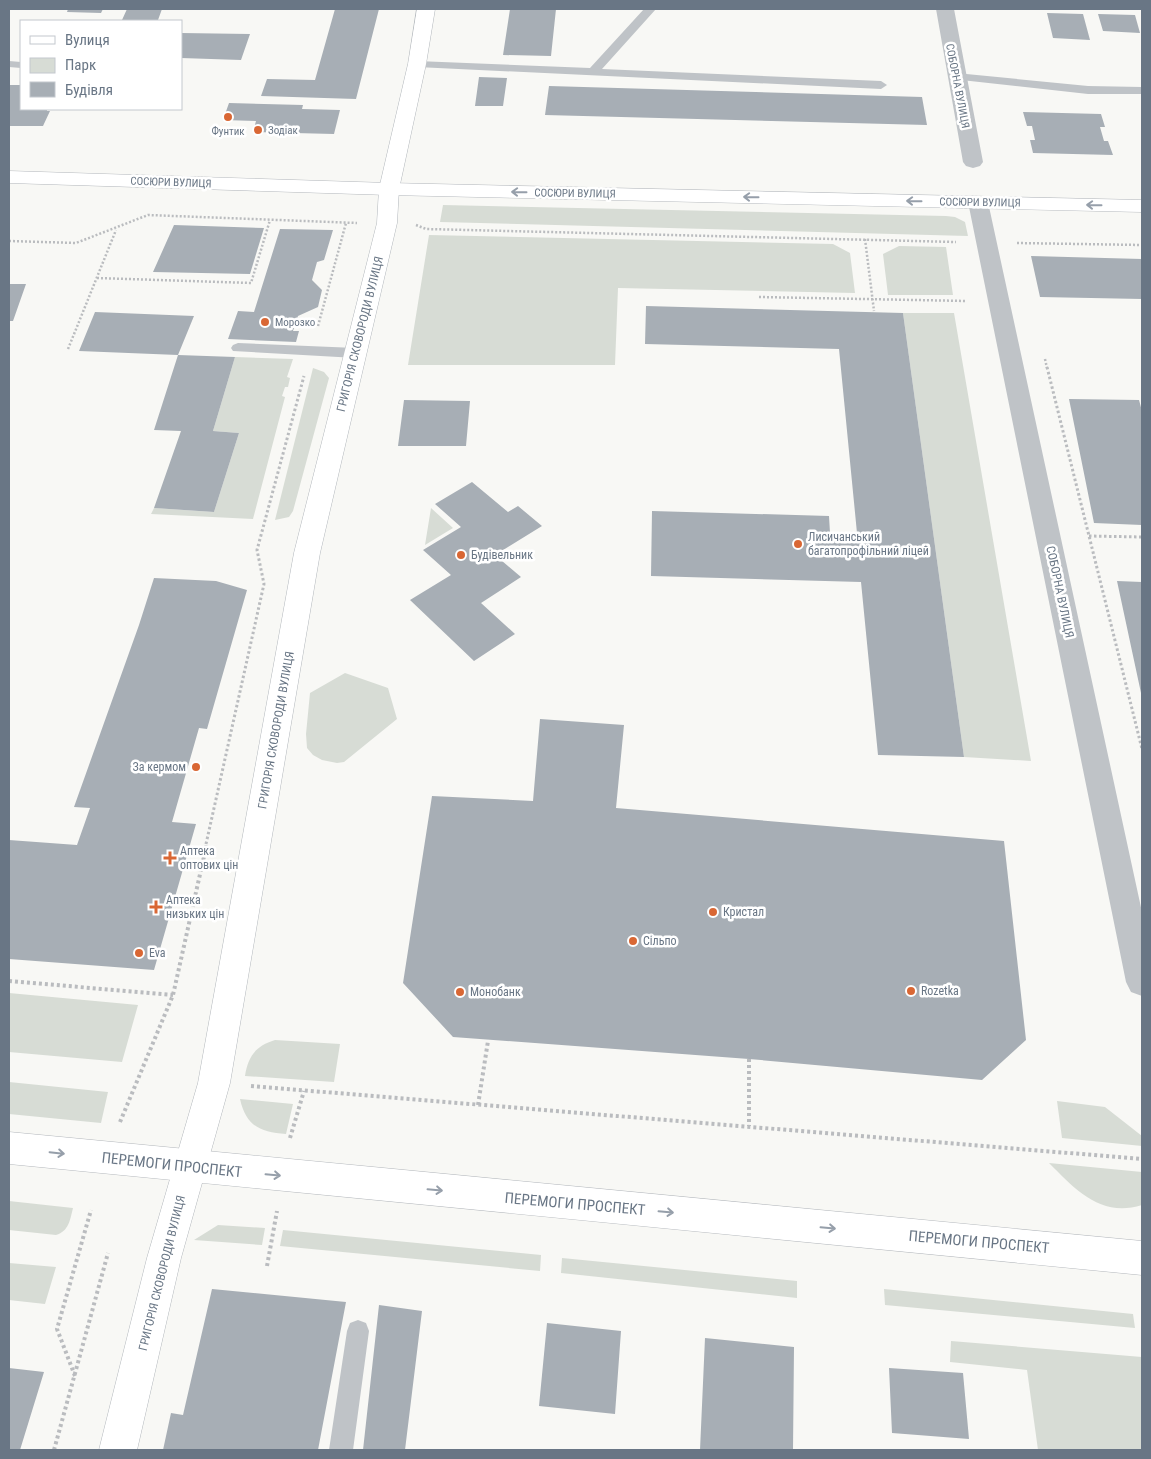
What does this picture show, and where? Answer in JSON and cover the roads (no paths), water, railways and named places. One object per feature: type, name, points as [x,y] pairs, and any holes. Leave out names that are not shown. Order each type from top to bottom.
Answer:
[{"type":"main road","name":"ГРИГОРІЯ СКОВОРОДИ ВУЛИЦЯ","points":[[118,1450],[164,1258],[214,1083],[307,552],[387,223],[389,189],[417,64],[426,9]]},
{"type":"main road","name":"СОСЮРИ ВУЛИЦЯ","points":[[9,177],[389,189],[1142,206]]},
{"type":"main road","name":"ПЕРЕМОГИ ПРОСПЕКТ","points":[[9,1148],[1142,1258]]},
{"type":"street","name":"СОБОРНА ВУЛИЦЯ","points":[[945,9],[956,76],[974,162]]},
{"type":"street","name":"СОБОРНА ВУЛИЦЯ","points":[[978,202],[1142,982]]},
{"type":"lane","points":[[592,73],[650,9]]},
{"type":"lane","points":[[417,64],[881,85]]},
{"type":"lane","points":[[956,76],[1088,90],[1142,91]]},
{"type":"lane","points":[[238,348],[356,352]]},
{"type":"lane","points":[[341,1450],[358,1331]]},
{"type":"place","name":"Фунтик","points":[[228,117]]},
{"type":"place","name":"Зодіак","points":[[258,130]]},
{"type":"place","name":"Морозко","points":[[265,322]]},
{"type":"place","name":"Лисичанський багатопрофільний ліцей","points":[[798,544]]},
{"type":"place","name":"Будівельник","points":[[461,555]]},
{"type":"place","name":"За кермом","points":[[196,767]]},
{"type":"place","name":"Аптека оптових цін","points":[[170,858]]},
{"type":"place","name":"Аптека низьких цін","points":[[156,907]]},
{"type":"place","name":"Кристал","points":[[713,912]]},
{"type":"place","name":"Сiльпо","points":[[633,941]]},
{"type":"place","name":"Eva","points":[[139,953]]},
{"type":"place","name":"Rozetka","points":[[911,991]]},
{"type":"place","name":"Монобанк","points":[[460,992]]}]
